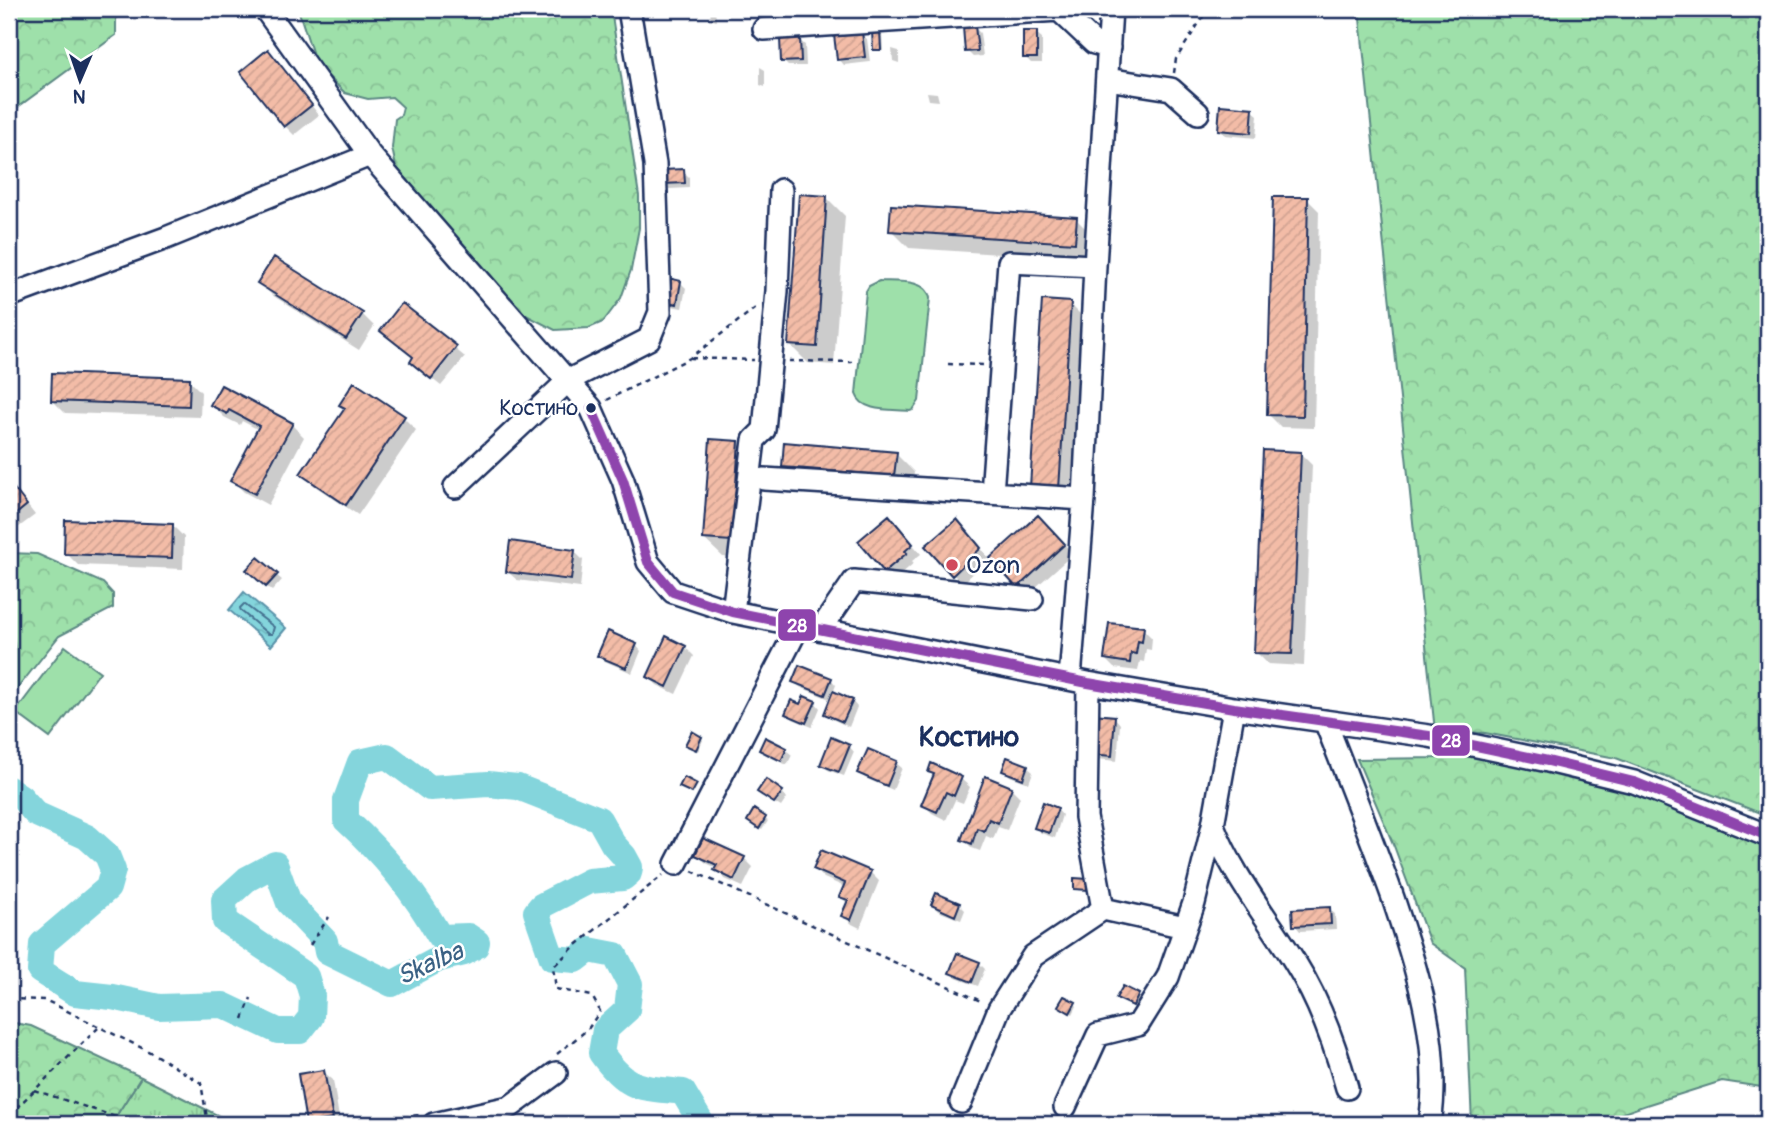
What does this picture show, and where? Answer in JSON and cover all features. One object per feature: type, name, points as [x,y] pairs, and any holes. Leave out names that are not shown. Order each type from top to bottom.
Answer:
[{"type":"street","points":[[265,9],[370,155],[591,408],[623,480],[648,562],[673,592],[733,612],[1079,681],[1234,708],[1429,736],[1548,761],[1634,782],[1768,836]]},
{"type":"street","points":[[455,486],[569,380],[649,338],[660,312],[655,164],[629,9]]},
{"type":"street","points":[[1102,909],[1086,817],[1079,681],[1095,266],[1111,9]]},
{"type":"street","points":[[764,29],[1059,10],[1094,43],[1109,47]]},
{"type":"street","points":[[1107,79],[1171,89],[1198,113]]},
{"type":"street","points":[[9,296],[166,237],[370,155]]},
{"type":"street","points":[[733,612],[754,440],[764,430],[777,291],[781,190]]},
{"type":"street","points":[[992,493],[1009,262],[1095,266]]},
{"type":"street","points":[[764,479],[1084,499]]},
{"type":"street","points":[[821,629],[854,581],[1032,599]]},
{"type":"street","points":[[676,864],[799,625]]},
{"type":"street","points":[[1065,1107],[1098,1035],[1138,1025],[1168,977],[1194,903],[1213,825],[1234,708]]},
{"type":"street","points":[[1325,721],[1375,848],[1415,962],[1429,1020],[1434,1074],[1430,1124]]},
{"type":"street","points":[[1213,825],[1223,851],[1298,967],[1334,1041],[1347,1088]]},
{"type":"street","points":[[961,1102],[999,1009],[1033,956],[1102,909],[1185,927]]},
{"type":"street","points":[[431,1119],[510,1107],[556,1064]]},
{"type":"path","points":[[9,16],[15,9]]},
{"type":"path","points":[[1171,89],[1176,59],[1208,9]]},
{"type":"path","points":[[591,408],[690,358],[777,291]]},
{"type":"path","points":[[948,364],[1001,365]]},
{"type":"path","points":[[556,1064],[588,1030],[600,1011],[592,996],[556,989],[553,967],[573,947],[676,864],[999,1009]]},
{"type":"path","points":[[310,945],[329,917]]},
{"type":"path","points":[[243,1019],[251,998]]},
{"type":"path","points":[[9,999],[45,1000],[152,1053],[201,1083],[208,1124]]},
{"type":"path","points":[[9,1115],[99,1028]]},
{"type":"path","points":[[34,1090],[137,1124]]},
{"type":"path","points":[[344,1124],[431,1119]]},
{"type":"green space","points":[[9,9],[116,9],[116,35],[11,112]]},
{"type":"green space","points":[[298,9],[611,9],[639,196],[639,228],[631,270],[621,298],[603,322],[589,328],[555,330],[522,313],[396,167],[392,148],[395,119],[401,115],[403,107],[392,97],[368,99],[345,93],[316,64]]},
{"type":"green space","points":[[1359,9],[1768,9],[1768,816],[1616,758],[1485,733],[1435,731]]},
{"type":"green space","points":[[879,281],[916,284],[923,287],[930,298],[919,401],[910,411],[871,407],[859,400],[856,394],[866,291],[869,286]]},
{"type":"green space","points":[[9,553],[37,554],[103,583],[113,594],[113,608],[59,636],[9,699],[9,660],[15,647],[9,617]]},
{"type":"green space","points":[[65,646],[100,672],[50,738],[15,712]]},
{"type":"green space","points":[[1486,754],[1631,788],[1768,844],[1768,1088],[1722,1081],[1592,1124],[1472,1124],[1465,968],[1430,943],[1394,846],[1357,759],[1441,758]]},
{"type":"green space","points":[[9,1022],[31,1026],[141,1077],[111,1124],[9,1124]]},
{"type":"green space","points":[[141,1077],[235,1124],[111,1124]]},
{"type":"water","points":[[244,592],[286,628],[271,646],[229,610]]},
{"type":"building","points":[[975,26],[978,51],[965,52],[963,27]]},
{"type":"building","points":[[880,30],[881,50],[873,50],[872,31]]},
{"type":"building","points":[[1023,31],[1037,31],[1037,58],[1023,58]]},
{"type":"building","points":[[862,32],[865,57],[837,60],[834,35]]},
{"type":"building","points":[[780,38],[800,38],[801,61],[781,62]]},
{"type":"building","points":[[268,49],[312,105],[284,127],[240,72]]},
{"type":"building","points":[[1220,105],[1253,108],[1251,133],[1218,130]]},
{"type":"building","points":[[684,169],[685,183],[662,184],[662,170]]},
{"type":"building","points":[[799,194],[827,196],[817,347],[788,345]]},
{"type":"building","points":[[1273,197],[1308,197],[1303,416],[1267,415]]},
{"type":"building","points":[[891,205],[1077,217],[1075,243],[889,231]]},
{"type":"building","points":[[274,257],[363,313],[346,339],[257,283]]},
{"type":"building","points":[[668,278],[681,281],[677,304],[663,301]]},
{"type":"building","points":[[1042,300],[1071,302],[1059,489],[1030,487]]},
{"type":"building","points":[[402,303],[457,346],[431,379],[410,362],[413,357],[380,331]]},
{"type":"building","points":[[52,373],[190,378],[189,406],[51,401]]},
{"type":"building","points":[[354,382],[405,416],[346,505],[300,474],[345,408],[339,405]]},
{"type":"building","points":[[221,385],[293,423],[255,494],[230,481],[259,426],[229,410],[227,414],[210,405]]},
{"type":"building","points":[[710,439],[739,441],[732,541],[703,539]]},
{"type":"building","points":[[784,442],[897,452],[894,476],[782,467]]},
{"type":"building","points":[[1263,450],[1301,452],[1292,654],[1254,653]]},
{"type":"building","points":[[9,482],[27,505],[9,520]]},
{"type":"building","points":[[889,515],[913,544],[905,551],[907,553],[884,572],[858,541]]},
{"type":"building","points":[[1038,515],[1065,544],[1017,588],[990,558]]},
{"type":"building","points":[[957,519],[981,548],[952,576],[925,546]]},
{"type":"building","points":[[65,520],[173,524],[172,558],[64,554]]},
{"type":"building","points":[[510,541],[575,550],[571,580],[506,572]]},
{"type":"building","points":[[258,557],[278,574],[266,587],[246,570]]},
{"type":"building","points":[[1109,623],[1144,627],[1142,642],[1138,641],[1136,654],[1131,653],[1130,663],[1104,659]]},
{"type":"building","points":[[608,631],[637,644],[626,668],[597,656]]},
{"type":"building","points":[[666,636],[686,646],[667,687],[647,677]]},
{"type":"building","points":[[799,665],[832,678],[825,695],[792,682]]},
{"type":"building","points":[[833,691],[853,700],[843,722],[824,714]]},
{"type":"building","points":[[804,696],[816,701],[806,723],[785,714],[791,700],[800,704]]},
{"type":"building","points":[[1093,714],[1115,716],[1112,756],[1090,754]]},
{"type":"building","points":[[692,731],[702,737],[696,750],[685,745]]},
{"type":"building","points":[[765,737],[787,748],[781,761],[759,750]]},
{"type":"building","points":[[831,737],[850,745],[839,772],[820,765]]},
{"type":"building","points":[[868,749],[897,761],[887,786],[857,773]]},
{"type":"building","points":[[1007,757],[1028,765],[1023,779],[1002,771]]},
{"type":"building","points":[[931,763],[962,777],[954,796],[946,792],[937,812],[921,805],[934,774],[928,772]]},
{"type":"building","points":[[985,776],[1012,787],[998,823],[989,819],[984,831],[977,828],[972,844],[961,840]]},
{"type":"building","points":[[684,777],[697,784],[692,793],[679,787]]},
{"type":"building","points":[[766,779],[783,791],[774,803],[757,792]]},
{"type":"building","points":[[1043,802],[1058,808],[1049,833],[1034,828]]},
{"type":"building","points":[[754,809],[766,817],[759,829],[747,821]]},
{"type":"building","points":[[703,838],[745,857],[734,880],[714,870],[717,865],[695,855]]},
{"type":"building","points":[[821,850],[871,871],[851,920],[841,916],[848,900],[839,897],[845,883],[813,869]]},
{"type":"building","points":[[1074,878],[1088,879],[1088,890],[1074,889]]},
{"type":"building","points":[[936,893],[960,903],[955,916],[931,905]]},
{"type":"building","points":[[1330,907],[1331,924],[1293,926],[1292,909]]},
{"type":"building","points":[[957,953],[980,962],[972,982],[949,973]]},
{"type":"building","points":[[1123,986],[1139,994],[1133,1006],[1116,998]]},
{"type":"building","points":[[1064,996],[1076,1002],[1070,1013],[1058,1006]]},
{"type":"building","points":[[324,1070],[333,1119],[306,1123],[298,1074]]},
{"type":"waterway","name":"Skalba","points":[[9,789],[21,797],[36,814],[87,837],[107,855],[113,870],[108,888],[42,944],[40,971],[75,993],[112,997],[159,1007],[223,1005],[278,1031],[300,1031],[311,1017],[312,996],[306,976],[225,921],[224,900],[247,879],[275,864],[289,903],[325,941],[327,952],[392,984],[439,959],[464,953],[476,946],[477,942],[468,936],[440,937],[398,875],[346,820],[346,800],[360,762],[387,756],[430,788],[488,784],[518,787],[599,819],[613,844],[624,856],[630,867],[629,873],[623,878],[589,881],[541,906],[536,912],[552,958],[576,960],[589,950],[615,955],[630,984],[627,1010],[605,1030],[601,1053],[627,1081],[645,1087],[683,1092],[702,1124]]},
{"type":"transit line","name":"28","points":[[591,408],[623,480],[648,562],[673,592],[733,612],[1088,683],[1234,708],[1429,736],[1548,761],[1634,782],[1768,836]]},
{"type":"place","name":"Костино","points":[[591,408]]},
{"type":"place","name":"Ozon","points":[[952,565]]},
{"type":"district","name":"Костино","points":[[969,737]]}]
